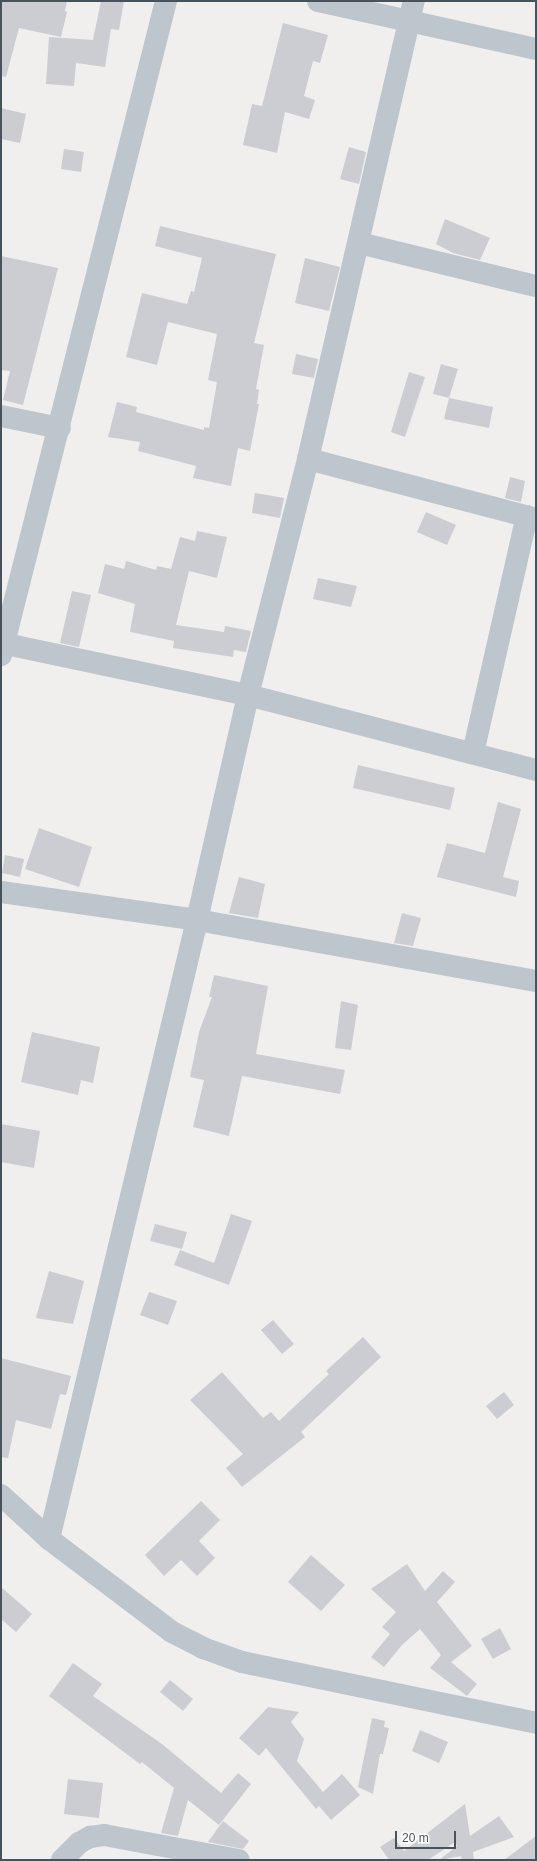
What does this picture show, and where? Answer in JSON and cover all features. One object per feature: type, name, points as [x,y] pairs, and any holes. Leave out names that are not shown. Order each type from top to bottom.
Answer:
[{"type":"street","points":[[166,1],[60,428],[2,647],[248,695],[536,770]]},
{"type":"street","points":[[318,1],[411,10],[536,49]]},
{"type":"street","points":[[49,1539],[197,920],[248,695],[308,459],[359,243],[411,10]]},
{"type":"street","points":[[359,243],[536,286]]},
{"type":"street","points":[[1,416],[60,428]]},
{"type":"street","points":[[308,459],[531,518],[473,753]]},
{"type":"street","points":[[1,892],[197,920],[536,981]]},
{"type":"street","points":[[1,1495],[49,1539],[172,1632],[203,1648],[242,1662],[536,1723]]},
{"type":"street","points":[[62,1860],[80,1843],[90,1837],[104,1835],[239,1860]]},
{"type":"building","points":[[1,1],[67,1],[65,11],[67,12],[61,37],[19,28],[6,77],[1,76]]},
{"type":"building","points":[[101,1],[124,1],[119,30],[111,29],[105,67],[76,63],[74,86],[46,84],[49,37],[93,40]]},
{"type":"building","points":[[283,23],[328,35],[320,63],[313,61],[304,96],[315,100],[309,119],[285,112],[277,153],[243,145],[252,104],[262,106]]},
{"type":"building","points":[[1,108],[26,114],[20,143],[1,139]]},
{"type":"building","points":[[349,147],[366,152],[359,184],[340,179]]},
{"type":"building","points":[[64,149],[84,152],[81,172],[61,169]]},
{"type":"building","points":[[445,219],[490,238],[480,260],[453,253],[436,244]]},
{"type":"building","points":[[160,226],[276,254],[254,343],[264,345],[256,389],[259,390],[257,404],[259,404],[250,451],[238,448],[231,486],[193,478],[196,466],[138,451],[140,442],[108,437],[117,402],[137,407],[136,412],[204,430],[204,427],[209,428],[217,382],[208,380],[217,334],[168,322],[157,365],[126,357],[142,293],[187,304],[191,291],[194,292],[202,258],[155,246]]},
{"type":"building","points":[[1,256],[58,268],[23,405],[3,400],[10,371],[1,370]]},
{"type":"building","points":[[305,258],[340,267],[329,311],[295,303]]},
{"type":"building","points":[[296,354],[318,359],[314,378],[292,374]]},
{"type":"building","points":[[441,364],[458,369],[449,398],[433,394]]},
{"type":"building","points":[[409,372],[425,377],[405,437],[391,432]]},
{"type":"building","points":[[449,398],[493,407],[489,428],[444,419]]},
{"type":"building","points":[[510,477],[525,481],[521,502],[505,498]]},
{"type":"building","points":[[255,493],[284,498],[280,518],[252,513]]},
{"type":"building","points":[[426,512],[456,525],[447,545],[417,532]]},
{"type":"building","points":[[197,531],[227,537],[217,578],[189,571],[176,625],[224,632],[225,626],[251,631],[246,652],[234,650],[233,657],[173,648],[174,641],[130,632],[135,604],[98,593],[105,564],[124,569],[126,561],[156,570],[157,566],[171,569],[180,537],[195,541]]},
{"type":"building","points":[[318,578],[357,586],[351,607],[313,599]]},
{"type":"building","points":[[72,591],[91,595],[79,647],[60,643]]},
{"type":"building","points":[[358,765],[455,788],[450,810],[353,788]]},
{"type":"building","points":[[498,802],[521,809],[503,877],[519,881],[516,897],[437,877],[447,843],[485,853]]},
{"type":"building","points":[[39,828],[92,847],[79,887],[25,869]]},
{"type":"building","points":[[5,855],[24,859],[20,877],[2,873]]},
{"type":"building","points":[[239,877],[265,884],[258,918],[229,913]]},
{"type":"building","points":[[402,913],[421,918],[413,946],[394,943]]},
{"type":"building","points":[[214,975],[268,986],[256,1054],[345,1070],[340,1094],[242,1076],[229,1136],[193,1127],[204,1080],[190,1077],[199,1032],[212,997],[209,997]]},
{"type":"building","points":[[341,1001],[358,1005],[351,1050],[335,1048]]},
{"type":"building","points":[[32,1032],[100,1047],[93,1083],[81,1080],[78,1095],[21,1082]]},
{"type":"building","points":[[1,1124],[40,1131],[34,1168],[1,1162]]},
{"type":"building","points":[[231,1214],[252,1221],[229,1285],[174,1265],[180,1250],[214,1263]]},
{"type":"building","points":[[155,1224],[187,1232],[182,1249],[150,1241]]},
{"type":"building","points":[[49,1271],[84,1281],[73,1324],[36,1318]]},
{"type":"building","points":[[149,1292],[177,1301],[168,1325],[140,1315]]},
{"type":"building","points":[[273,1320],[294,1344],[282,1354],[261,1330]]},
{"type":"building","points":[[363,1337],[381,1357],[301,1432],[305,1437],[242,1487],[226,1468],[243,1454],[190,1400],[222,1372],[263,1418],[271,1412],[279,1421],[329,1374],[326,1371]]},
{"type":"building","points":[[1,1358],[71,1376],[66,1395],[60,1394],[51,1429],[16,1420],[8,1458],[1,1457]]},
{"type":"building","points":[[504,1392],[514,1405],[497,1419],[486,1406]]},
{"type":"building","points":[[201,1501],[220,1520],[199,1541],[215,1558],[197,1576],[181,1560],[164,1576],[145,1555]]},
{"type":"building","points":[[311,1555],[345,1585],[321,1611],[288,1582]]},
{"type":"building","points":[[407,1564],[425,1591],[443,1571],[455,1582],[437,1602],[472,1646],[451,1662],[477,1684],[467,1696],[430,1668],[441,1655],[420,1629],[402,1645],[384,1667],[371,1657],[390,1634],[382,1627],[396,1612],[371,1589]]},
{"type":"building","points":[[1,1587],[32,1614],[16,1632],[1,1619]]},
{"type":"building","points":[[500,1628],[511,1649],[493,1659],[481,1639]]},
{"type":"building","points":[[73,1663],[102,1684],[93,1696],[162,1744],[221,1793],[238,1773],[251,1784],[219,1825],[188,1800],[178,1836],[161,1833],[174,1788],[142,1762],[140,1764],[49,1696]]},
{"type":"building","points":[[170,1680],[193,1699],[183,1711],[160,1692]]},
{"type":"building","points":[[268,1707],[299,1712],[291,1722],[304,1739],[297,1761],[323,1792],[342,1774],[360,1795],[331,1820],[319,1806],[316,1809],[266,1748],[259,1756],[239,1738]]},
{"type":"building","points":[[372,1718],[385,1721],[384,1727],[389,1728],[383,1754],[380,1754],[373,1794],[358,1787]]},
{"type":"building","points":[[420,1730],[448,1742],[439,1763],[412,1751]]},
{"type":"building","points":[[68,1779],[103,1783],[99,1818],[64,1814]]},
{"type":"building","points":[[465,1804],[470,1836],[499,1816],[514,1837],[473,1852],[474,1860],[462,1860],[461,1856],[439,1860],[457,1846],[455,1842],[428,1860],[389,1860],[380,1847],[394,1838],[404,1851]]},
{"type":"building","points":[[223,1821],[249,1841],[243,1849],[208,1842]]},
{"type":"building","points":[[536,1836],[536,1860],[504,1860]]}]
